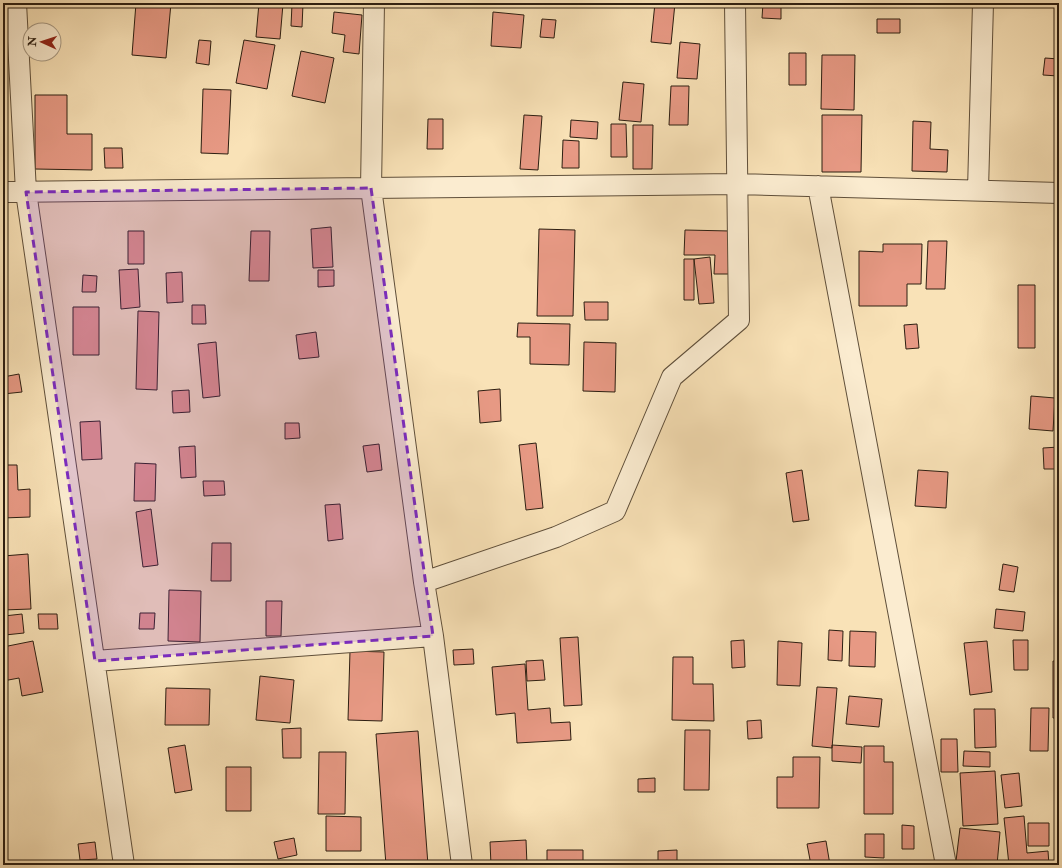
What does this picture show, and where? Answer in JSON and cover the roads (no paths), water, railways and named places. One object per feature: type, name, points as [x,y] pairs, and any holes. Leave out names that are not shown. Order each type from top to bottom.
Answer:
[{"type":"street","points":[[16,3],[26,192],[124,865]]},
{"type":"street","points":[[374,3],[371,188],[462,865]]},
{"type":"street","points":[[424,582],[556,537],[615,511],[672,377],[739,320],[736,184],[735,3]]},
{"type":"street","points":[[978,190],[983,3]]},
{"type":"street","points":[[3,192],[736,184],[1059,193]]},
{"type":"street","points":[[818,186],[946,865]]},
{"type":"street","points":[[95,661],[432,636]]}]
